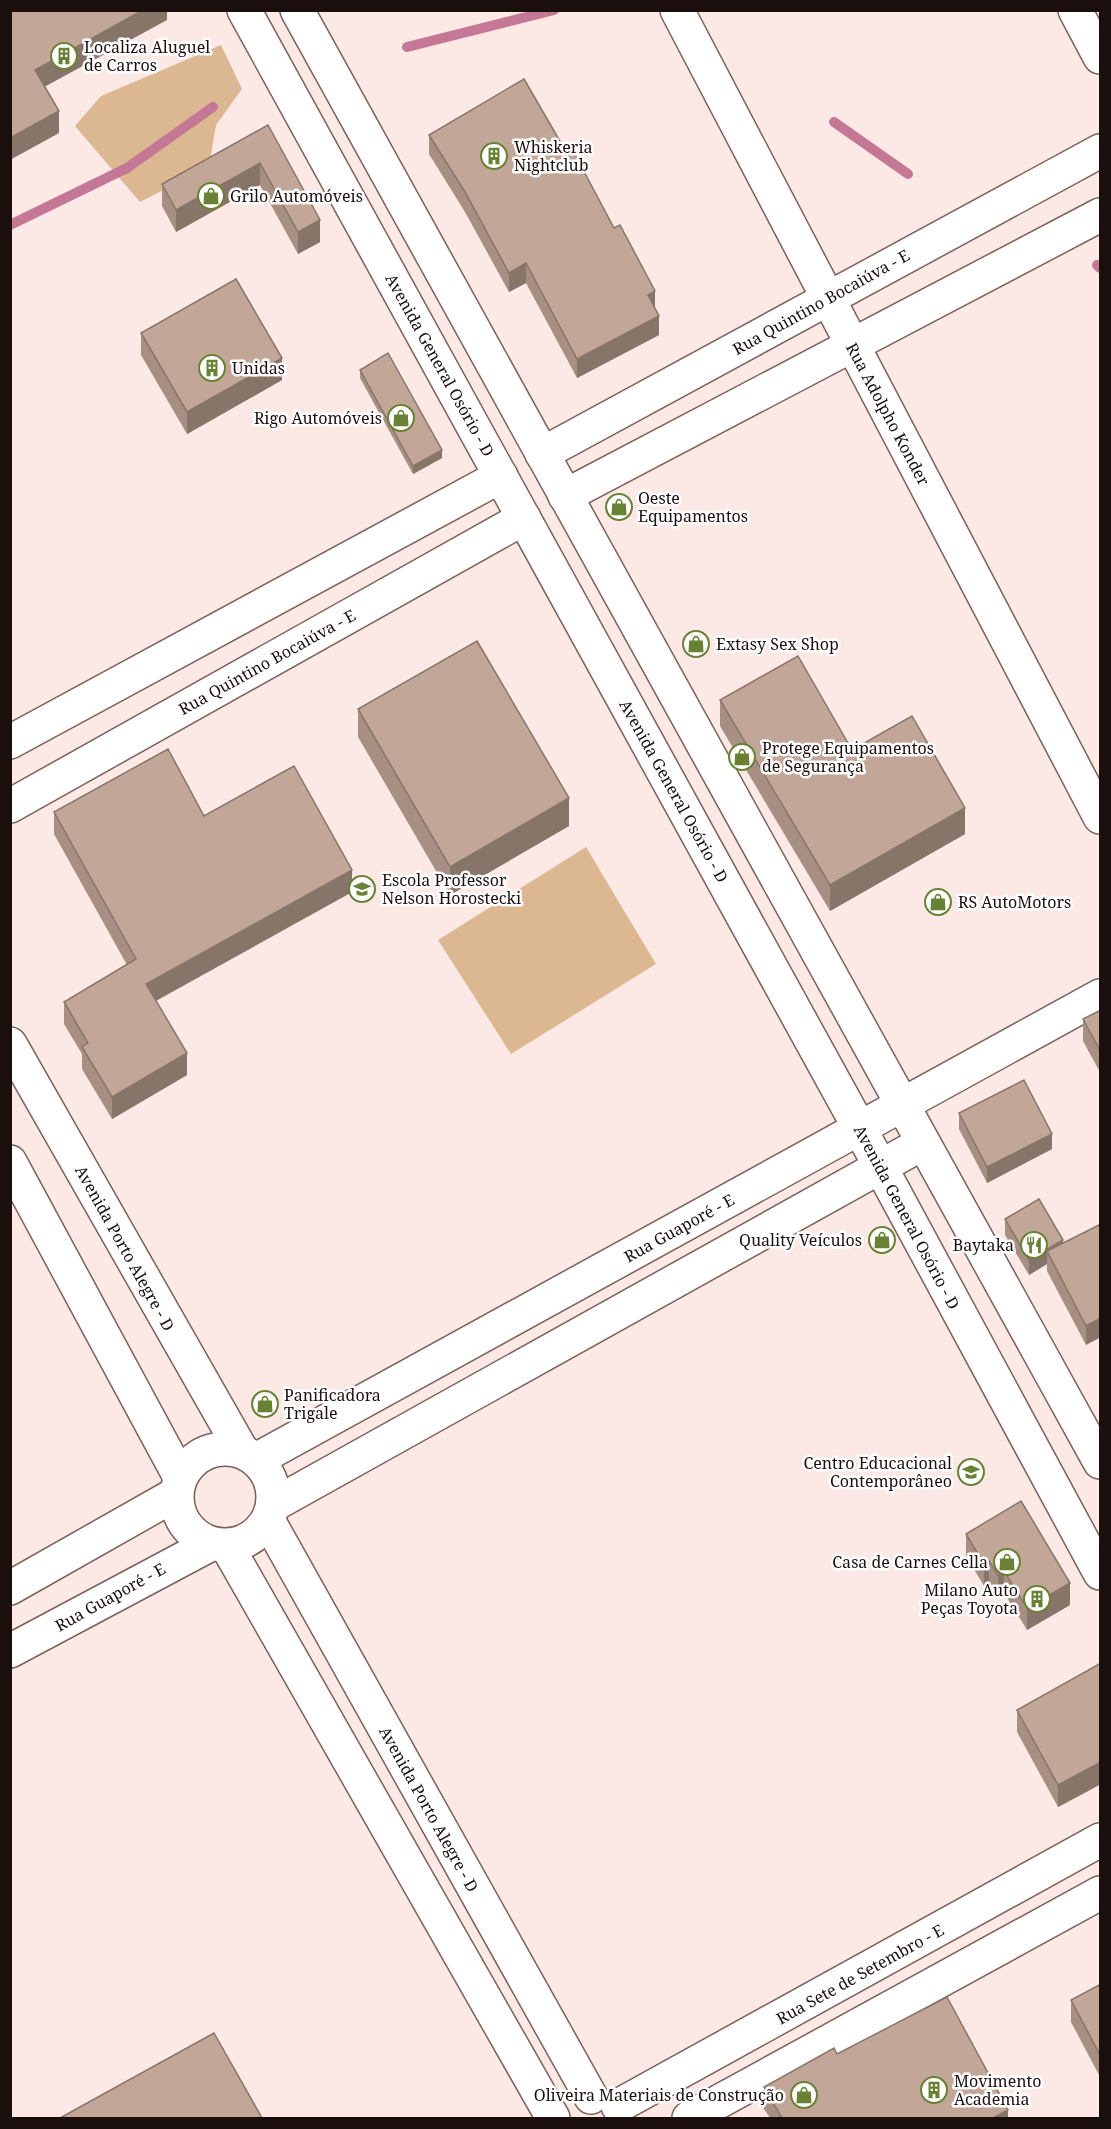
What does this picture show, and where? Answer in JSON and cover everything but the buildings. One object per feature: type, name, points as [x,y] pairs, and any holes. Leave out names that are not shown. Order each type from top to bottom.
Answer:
[{"type":"street","name":"Avenida General Osório - D","points":[[244,10],[860,1129],[1101,1574]]},
{"type":"street","points":[[297,10],[1101,1462]]},
{"type":"street","name":"Rua Adolpho Konder","points":[[677,10],[851,346],[1101,817]]},
{"type":"street","points":[[1075,10],[1101,57]]},
{"type":"street","name":"Rua Quintino Bocaiúva - E","points":[[542,454],[1101,151]]},
{"type":"street","points":[[565,496],[1101,215]]},
{"type":"street","points":[[10,742],[501,476]]},
{"type":"street","name":"Rua Quintino Bocaiúva - E","points":[[10,806],[524,518]]},
{"type":"street","points":[[268,603],[294,647]]},
{"type":"street","name":"Rua Guaporé - E","points":[[249,1456],[860,1129],[1101,996]]},
{"type":"street","name":"Avenida Porto Alegre - D","points":[[10,1044],[249,1456]]},
{"type":"street","points":[[271,1512],[923,1143]]},
{"type":"street","points":[[10,1162],[178,1485]]},
{"type":"street","points":[[227,1448],[249,1456],[267,1472],[273,1488],[271,1512],[258,1533],[244,1542],[219,1545],[196,1536],[184,1525],[177,1510],[178,1485],[188,1465],[199,1456],[213,1450],[227,1448]]},
{"type":"street","points":[[10,1588],[178,1485]]},
{"type":"street","name":"Avenida Porto Alegre - D","points":[[271,1512],[613,2107]]},
{"type":"street","points":[[219,1545],[553,2118]]},
{"type":"street","name":"Rua Guaporé - E","points":[[10,1651],[219,1545]]},
{"type":"street","name":"Rua Sete de Setembro - E","points":[[553,2118],[563,2107],[576,2100],[613,2107],[1101,1840]]},
{"type":"street","points":[[689,2118],[1101,1893]]},
{"type":"shaded area","points":[[221,45],[242,89],[216,125],[209,167],[140,202],[75,126],[101,96]]},
{"type":"shaded area","points":[[586,847],[656,964],[511,1054],[438,940]]},
{"type":"waterway","points":[[407,47],[554,10]]},
{"type":"waterway","points":[[10,225],[127,168],[213,107]]},
{"type":"waterway","points":[[834,122],[908,174]]},
{"type":"waterway","points":[[1097,265],[1100,268]]},
{"type":"place","name":"Localiza Aluguel de Carros","points":[[64,56]]},
{"type":"place","name":"Whiskeria Nightclub","points":[[494,156]]},
{"type":"place","name":"Grilo Automóveis","points":[[211,196]]},
{"type":"place","name":"Unidas","points":[[212,368]]},
{"type":"place","name":"Rigo Automóveis","points":[[401,418]]},
{"type":"place","name":"Oeste Equipamentos","points":[[619,507]]},
{"type":"place","name":"Extasy Sex Shop","points":[[696,644]]},
{"type":"place","name":"Protege Equipamentos de Segurança","points":[[742,757]]},
{"type":"place","name":"Escola Professor Nelson Horostecki","points":[[362,889]]},
{"type":"place","name":"RS AutoMotors","points":[[938,902]]},
{"type":"place","name":"Quality Veículos","points":[[882,1240]]},
{"type":"place","name":"Baytaka","points":[[1034,1245]]},
{"type":"place","name":"Panificadora Trigale","points":[[265,1404]]},
{"type":"place","name":"Centro Educacional Contemporâneo","points":[[971,1472]]},
{"type":"place","name":"Casa de Carnes Cella","points":[[1007,1562]]},
{"type":"place","name":"Milano Auto Peças Toyota","points":[[1037,1599]]},
{"type":"place","name":"Movimento Academia","points":[[934,2090]]},
{"type":"place","name":"Oliveira Materiais de Construção","points":[[804,2095]]}]
